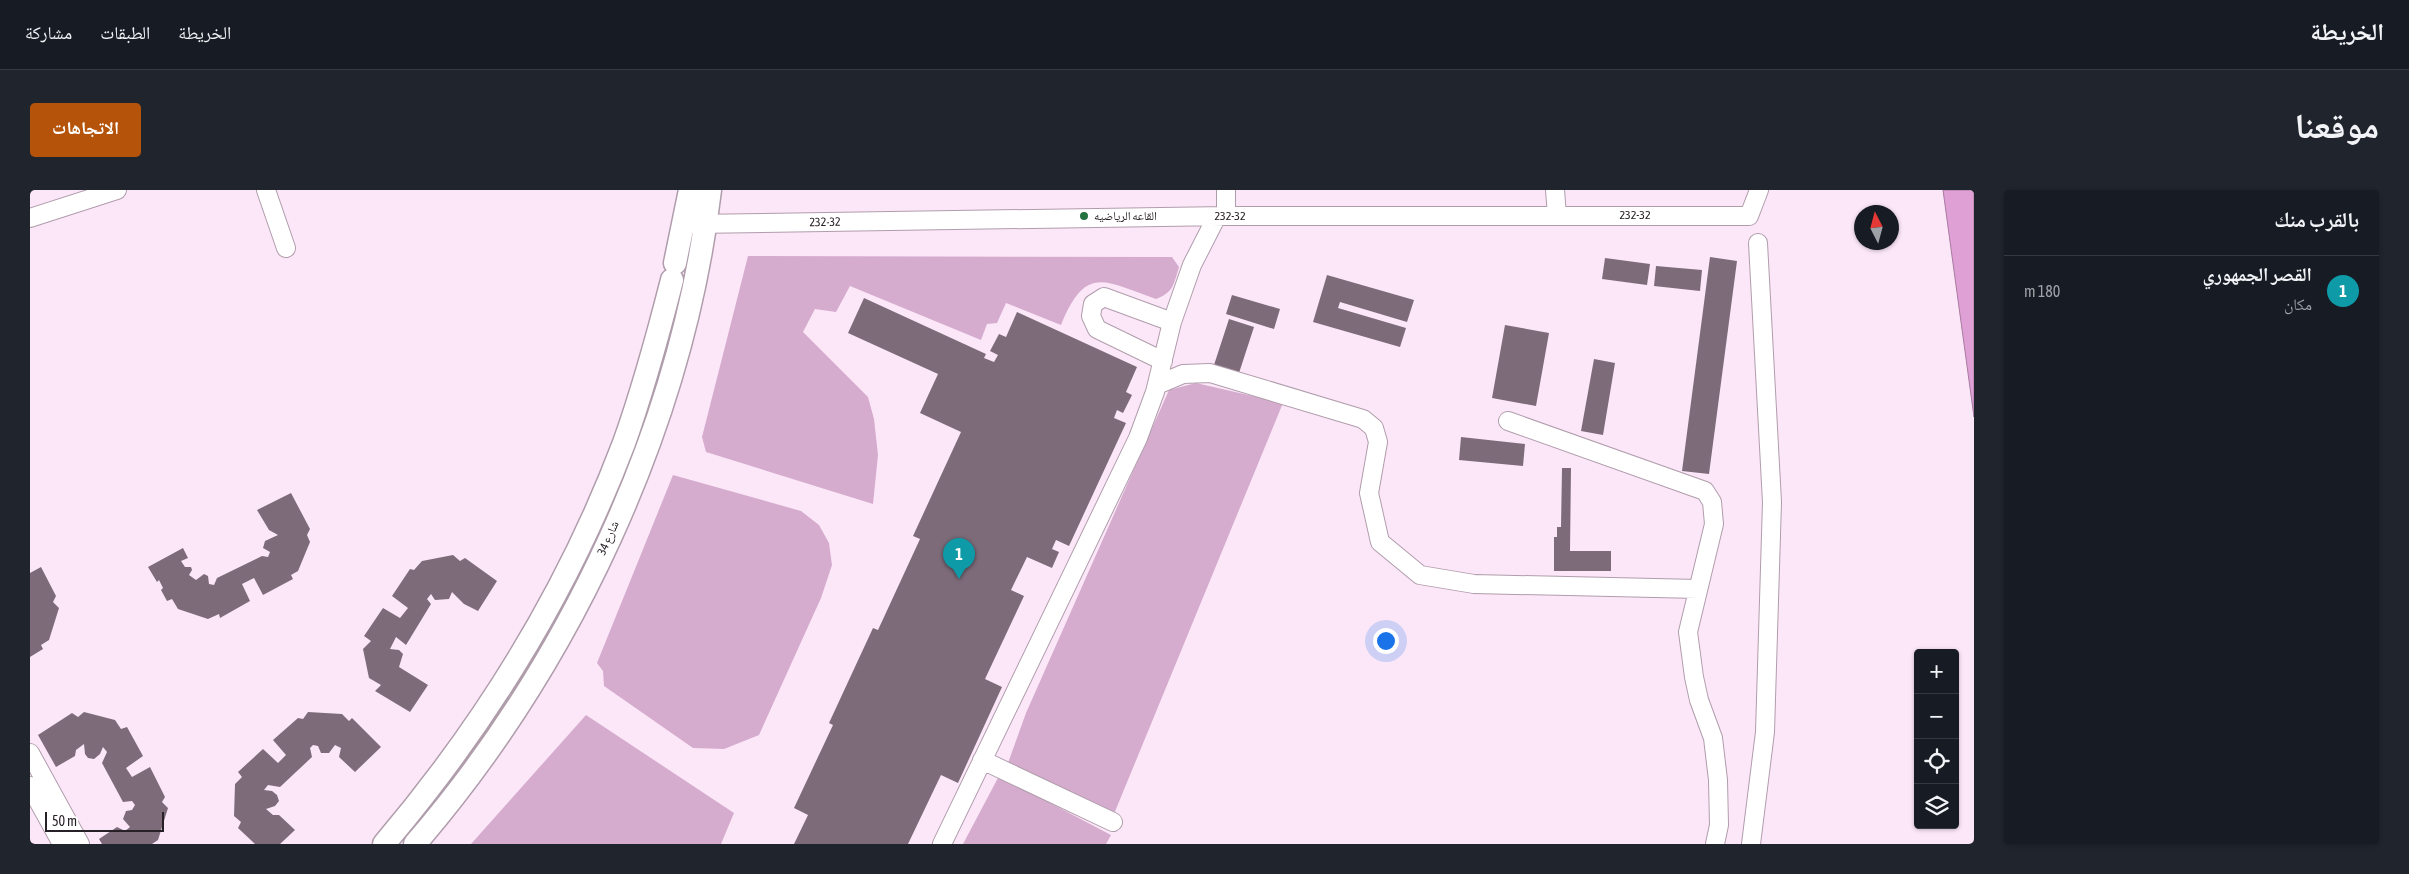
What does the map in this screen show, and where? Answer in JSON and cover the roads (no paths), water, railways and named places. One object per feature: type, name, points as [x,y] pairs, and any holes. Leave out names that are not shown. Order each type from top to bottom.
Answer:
[{"type":"main road","name":"شارع 34","points":[[384,844],[473,731],[526,649],[554,599],[583,539],[624,443],[658,334],[690,190]]},
{"type":"main road","name":"شارع 34","points":[[415,844],[469,776],[528,690],[580,599],[602,552],[638,468],[663,401],[688,315],[706,224],[710,190]]},
{"type":"street","points":[[30,218],[116,190]]},
{"type":"street","points":[[266,190],[286,248]]},
{"type":"street","points":[[942,844],[1138,438],[1157,385],[1172,322],[1192,265],[1221,216],[1226,190]]},
{"type":"street","points":[[1555,190],[1557,215]]},
{"type":"street","name":"232-32","points":[[683,224],[1221,216],[1749,216],[1760,190]]},
{"type":"street","points":[[1751,844],[1765,732],[1772,502],[1758,243]]},
{"type":"street","points":[[1163,361],[1097,330],[1091,316],[1093,304],[1104,297],[1172,322]]},
{"type":"street","points":[[1157,385],[1184,374],[1210,373],[1363,420],[1374,428],[1378,442],[1369,493],[1380,542],[1420,575],[1474,584],[1698,589]]},
{"type":"street","points":[[1508,422],[1705,491],[1712,502],[1714,524],[1688,632],[1699,700],[1713,738],[1717,771],[1719,825],[1715,844]]},
{"type":"street","points":[[30,754],[80,844]]},
{"type":"street","points":[[982,760],[1113,822]]},
{"type":"street","points":[[30,786],[62,844]]},
{"type":"place","name":"القاعه الرياضيه","points":[[1084,216]]},
{"type":"place","name":"القصر الجمهوري","points":[[959,579]]}]
